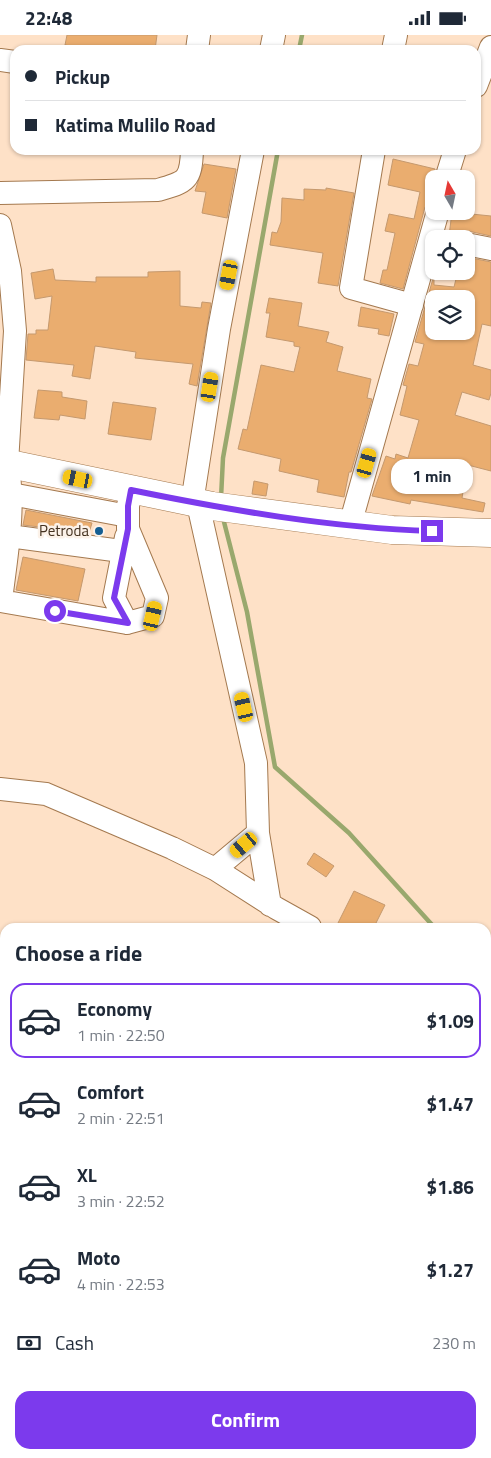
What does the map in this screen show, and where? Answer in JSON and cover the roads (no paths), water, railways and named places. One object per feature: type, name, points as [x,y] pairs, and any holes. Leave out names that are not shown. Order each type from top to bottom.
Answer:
[{"type":"main road","points":[[4,463],[129,512],[208,506],[392,530],[491,533]]},
{"type":"street","points":[[481,73],[491,47]]},
{"type":"street","points":[[0,193],[158,190],[182,183],[191,170],[192,155]]},
{"type":"street","points":[[252,155],[219,329],[208,506],[256,763],[258,833],[270,905]]},
{"type":"street","points":[[373,155],[351,288],[412,305]]},
{"type":"street","points":[[449,170],[453,155]]},
{"type":"street","points":[[0,225],[15,331],[4,463],[11,494],[1,601],[128,623],[153,616],[157,598],[130,552]]},
{"type":"street","points":[[475,246],[491,249]]},
{"type":"street","points":[[350,525],[412,305],[425,269]]},
{"type":"street","points":[[11,494],[129,512],[130,552],[114,598],[128,623]]},
{"type":"street","points":[[8,536],[130,552]]},
{"type":"street","points":[[0,789],[46,794],[172,848],[215,869],[270,905],[303,923]]},
{"type":"street","points":[[215,869],[258,833]]},
{"type":"waterway","points":[[300,45],[302,35]]},
{"type":"waterway","points":[[221,498],[223,458],[277,155]]},
{"type":"waterway","points":[[223,518],[247,612],[275,767],[349,833],[430,923]]},
{"type":"place","name":"Petroda","points":[[99,531]]}]
